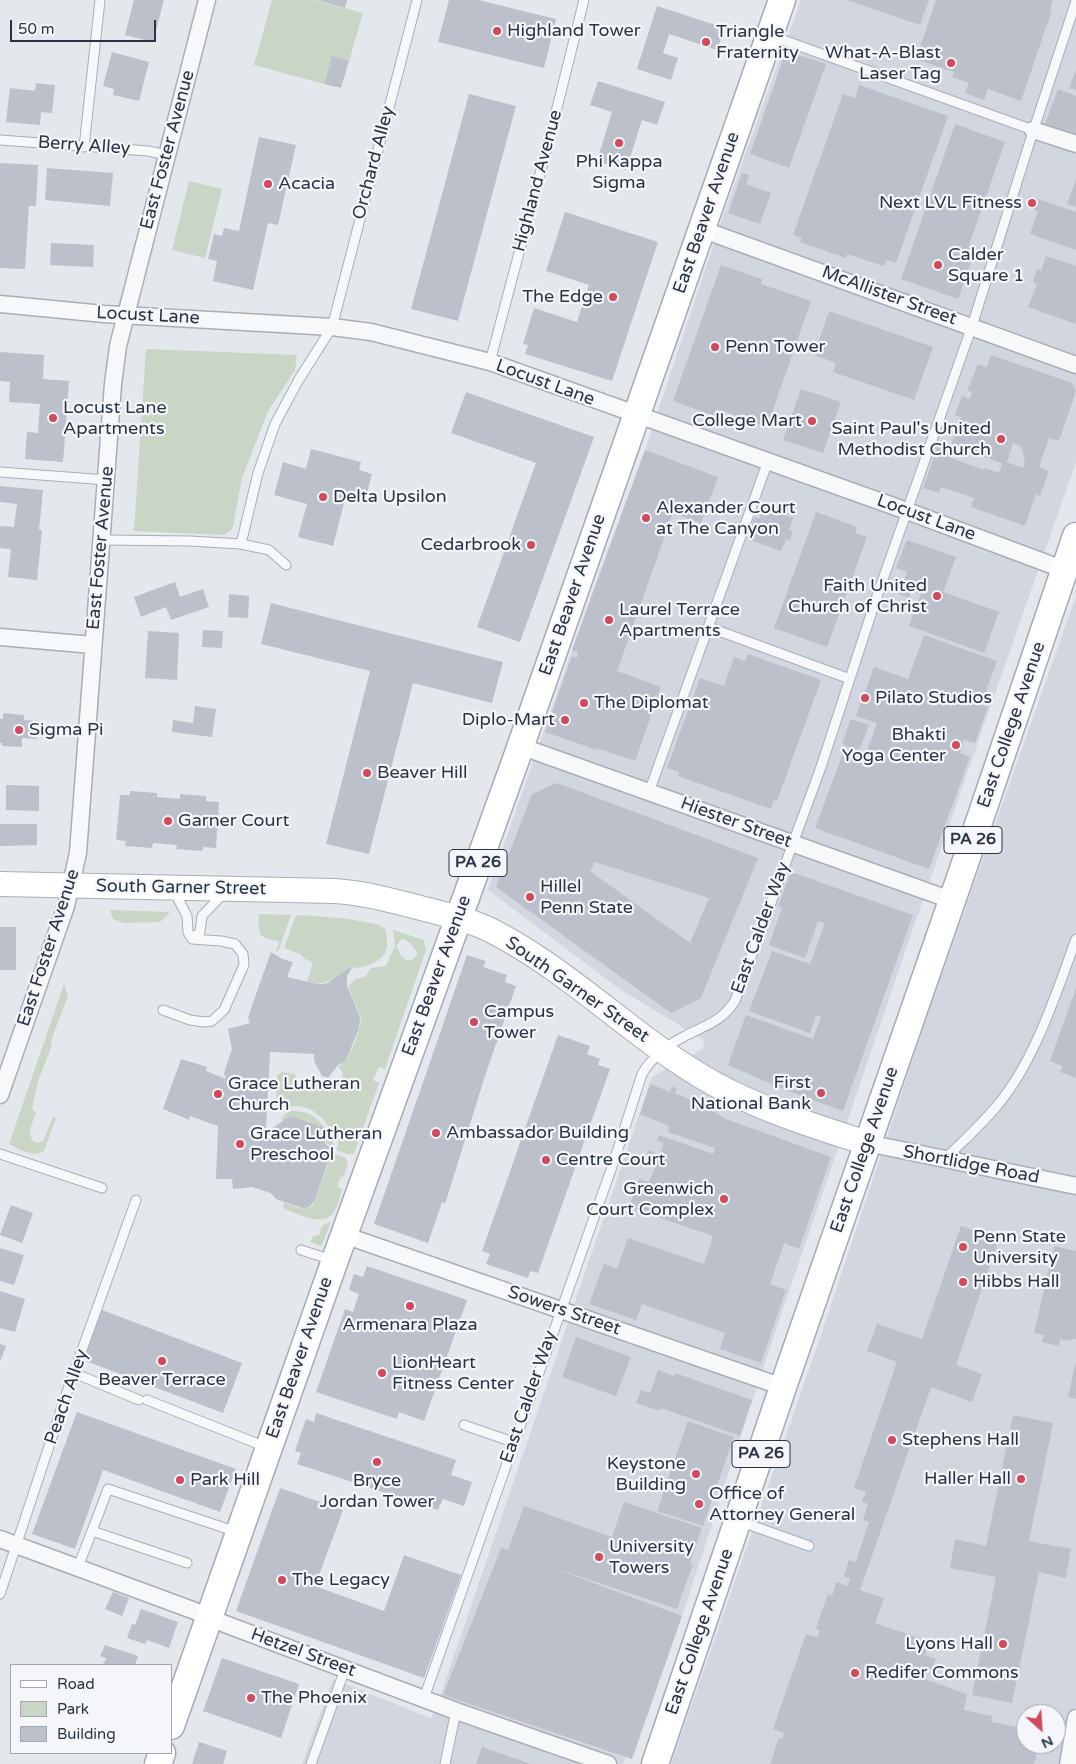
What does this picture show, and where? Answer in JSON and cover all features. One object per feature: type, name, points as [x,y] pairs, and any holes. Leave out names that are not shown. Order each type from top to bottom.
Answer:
[{"type":"main road","name":"East Beaver Avenue","points":[[172,1723],[335,1260],[520,746],[782,0]]},
{"type":"main road","name":"East College Avenue","points":[[655,1764],[782,1387],[951,900],[1071,573],[1076,536]]},
{"type":"street","name":"East Foster Avenue","points":[[0,1095],[66,906],[78,853],[114,371],[125,316],[207,0]]},
{"type":"street","points":[[1033,130],[1076,144]]},
{"type":"street","name":"McAllister Street","points":[[701,229],[1076,365]]},
{"type":"street","name":"Locust Lane","points":[[0,304],[125,316],[332,327],[371,332],[490,362],[907,511],[1071,573]]},
{"type":"street","points":[[0,637],[93,645]]},
{"type":"street","name":"Hiester Street","points":[[520,746],[951,900]]},
{"type":"street","name":"South Garner Street","points":[[0,884],[350,892],[379,897],[459,918],[495,933],[524,949],[663,1051],[726,1090],[764,1107],[867,1143]]},
{"type":"street","name":"Shortlidge Road","points":[[867,1143],[1076,1186]]},
{"type":"street","name":"Sowers Street","points":[[344,1235],[782,1387]]},
{"type":"street","name":"Hetzel Street","points":[[0,1539],[456,1711],[608,1764]]},
{"type":"street","points":[[1068,1764],[1076,1718]]},
{"type":"lane","points":[[84,147],[100,0]]},
{"type":"lane","name":"Orchard Alley","points":[[241,544],[258,472],[275,424],[298,381],[332,327],[417,0]]},
{"type":"lane","name":"Highland Avenue","points":[[490,362],[584,0]]},
{"type":"lane","name":"East Calder Way","points":[[424,1698],[560,1309],[614,1161],[642,1074],[648,1063],[663,1051],[684,1037],[719,1020],[735,1001],[821,767],[875,602],[972,326],[1033,130],[1076,1]]},
{"type":"lane","points":[[769,35],[1033,130]]},
{"type":"lane","name":"Berry Alley","points":[[0,140],[167,154]]},
{"type":"lane","points":[[648,792],[768,461]]},
{"type":"lane","points":[[0,472],[107,480]]},
{"type":"lane","points":[[102,540],[190,541],[241,544],[268,550],[286,565]]},
{"type":"lane","points":[[708,627],[850,679]]},
{"type":"lane","points":[[172,888],[187,916],[189,923],[188,932],[192,939]]},
{"type":"lane","points":[[192,939],[200,932],[202,916],[227,889]]},
{"type":"lane","points":[[162,1010],[199,1022],[208,1022],[217,1018],[224,1010],[244,965],[243,954],[235,944],[221,940],[192,939]]},
{"type":"lane","points":[[945,1159],[996,1107],[1014,1082],[1039,1034],[1076,939]]},
{"type":"lane","points":[[0,1154],[102,1188]]},
{"type":"lane","name":"Peach Alley","points":[[0,1594],[74,1373],[136,1200]]},
{"type":"lane","points":[[301,1250],[335,1260]]},
{"type":"lane","points":[[74,1373],[268,1449]]},
{"type":"lane","points":[[464,1425],[513,1442]]},
{"type":"lane","points":[[78,1568],[108,1489],[240,1533]]},
{"type":"lane","points":[[738,1520],[809,1546]]},
{"type":"lane","points":[[92,1531],[187,1563]]},
{"type":"lane","points":[[311,1764],[345,1669]]},
{"type":"lane","points":[[445,1764],[456,1711]]},
{"type":"shaded area","points":[[801,0],[1076,0],[1076,462],[917,917],[766,1359],[682,1616],[623,1764],[302,1764],[333,1679],[431,1718],[443,1688],[652,1077],[703,1049],[704,1040],[621,990],[488,890],[599,574],[645,450],[723,216]]},
{"type":"shaded area","name":"Penn State University","points":[[1076,596],[1076,1764],[671,1764],[820,1338],[928,1014]]},
{"type":"green space","points":[[272,0],[315,0],[363,13],[349,61],[332,56],[324,84],[254,65]]},
{"type":"green space","points":[[189,181],[222,189],[205,258],[172,250]]},
{"type":"green space","points":[[146,349],[297,355],[295,370],[268,411],[242,478],[233,527],[224,535],[134,531]]},
{"type":"green space","points":[[110,910],[170,912],[160,922],[124,923],[113,919]]},
{"type":"green space","points":[[259,914],[291,915],[278,952],[276,949],[279,944],[278,941],[266,938],[259,931]]},
{"type":"green space","points":[[296,915],[361,921],[379,925],[384,928],[387,947],[382,957],[372,964],[353,968],[350,966],[340,975],[326,982],[307,982],[313,962],[305,959],[300,954],[284,948]]},
{"type":"green space","points":[[393,930],[424,940],[426,950],[385,1069],[379,1067],[373,1080],[379,1083],[354,1154],[347,1154],[336,1150],[339,1143],[327,1124],[317,1114],[304,1107],[281,1108],[276,1106],[277,1075],[282,1072],[295,1074],[298,1085],[302,1089],[310,1090],[316,1086],[329,1089],[341,1080],[342,1073],[338,1067],[350,1053],[361,1021],[348,986],[355,979],[365,977],[371,968],[386,966],[395,946]],"holes":[[[402,938],[409,942],[417,952],[412,960],[406,960],[396,946]]]},
{"type":"green space","points":[[64,984],[68,996],[38,1081],[32,1109],[36,1113],[30,1134],[33,1141],[37,1143],[43,1141],[53,1117],[56,1118],[44,1151],[36,1154],[9,1144]]},
{"type":"green space","points":[[300,1111],[313,1116],[323,1127],[290,1116],[283,1121],[281,1119],[286,1113]]},
{"type":"green space","points":[[324,1128],[334,1144],[331,1150],[331,1147],[326,1143]]},
{"type":"green space","points":[[332,1153],[346,1158],[348,1162],[344,1177],[340,1178],[337,1186],[342,1189],[334,1212],[329,1217],[317,1219],[285,1209],[283,1207],[284,1202],[303,1209],[313,1205]]},
{"type":"green space","points":[[331,1221],[322,1245],[310,1242],[313,1236],[319,1235],[322,1226]]},
{"type":"building","points":[[134,0],[164,0],[153,42],[125,35]]},
{"type":"building","points":[[318,0],[347,0],[345,8]]},
{"type":"building","name":"Highland Tower","points":[[449,0],[478,0],[556,19],[544,68],[438,42]]},
{"type":"building","points":[[847,0],[929,0],[920,25]]},
{"type":"building","points":[[936,0],[1053,0],[1050,9],[1052,10],[1021,101],[988,89],[984,100],[965,93],[969,83],[952,77],[954,72],[916,59]]},
{"type":"building","name":"Triangle Fraternity","points":[[657,6],[725,28],[717,50],[669,34],[663,53],[678,58],[671,80],[637,69]]},
{"type":"building","points":[[786,51],[826,64],[789,168],[750,154]]},
{"type":"building","points":[[112,52],[149,62],[139,101],[113,95],[114,89],[103,86]]},
{"type":"building","points":[[332,56],[349,61],[341,88],[324,84]]},
{"type":"building","points":[[1076,69],[1076,90],[1069,88]]},
{"type":"building","name":"Phi Kappa Sigma","points":[[598,81],[665,102],[657,125],[642,120],[626,170],[597,161],[612,112],[590,105]]},
{"type":"building","points":[[36,83],[55,85],[52,113],[41,112],[40,125],[6,122],[10,88],[35,91]]},
{"type":"building","points":[[859,85],[948,116],[896,263],[886,260],[884,266],[847,254],[846,258],[800,242],[802,238],[793,235],[843,94],[855,98]]},
{"type":"building","points":[[1058,89],[1076,96],[1076,138],[1044,127]]},
{"type":"building","points":[[469,94],[516,106],[458,321],[411,309]]},
{"type":"building","points":[[955,124],[1005,142],[968,248],[975,251],[958,299],[901,279]]},
{"type":"building","name":"Acacia","points":[[259,137],[296,145],[278,225],[268,223],[253,290],[213,281],[217,261],[208,259],[214,234],[222,236],[224,228],[239,231]]},
{"type":"building","points":[[0,163],[38,165],[36,206],[29,206],[25,269],[0,268]]},
{"type":"building","points":[[47,168],[113,173],[110,206],[45,200]]},
{"type":"building","points":[[742,173],[749,175],[746,184],[771,193],[760,224],[728,213]]},
{"type":"building","points":[[1076,179],[1076,207],[1067,204]]},
{"type":"building","points":[[1029,196],[1076,212],[1076,250],[1030,234],[1038,211],[1026,207]]},
{"type":"building","name":"The Edge","points":[[565,212],[658,242],[612,381],[525,354],[528,345],[523,344],[534,308],[577,322],[589,285],[546,271]]},
{"type":"building","points":[[51,243],[94,245],[93,267],[50,265]]},
{"type":"building","points":[[1046,256],[1076,266],[1076,324],[1028,307],[1037,284],[1033,282],[1037,269],[1041,271]]},
{"type":"building","points":[[721,265],[762,279],[761,284],[811,301],[767,427],[717,409],[715,416],[673,401]]},
{"type":"building","points":[[829,311],[933,347],[914,400],[833,372],[836,363],[814,355]]},
{"type":"building","name":"Locust Lane Apartments","points":[[0,352],[44,355],[43,379],[69,381],[63,462],[25,459],[27,432],[38,433],[40,404],[9,402],[10,382],[0,381]]},
{"type":"building","name":"Saint Paul's United Methodist Church","points":[[991,355],[1072,383],[1076,391],[1059,441],[1049,438],[1039,467],[1049,471],[1040,496],[1036,494],[1025,526],[971,507],[974,498],[941,487],[939,493],[923,488],[938,445],[954,450],[951,458],[984,470],[985,468],[999,473],[1002,463],[951,445],[961,417],[955,415],[962,396],[970,399],[972,392],[967,391],[978,364],[987,367]],"holes":[[[1013,443],[1021,446],[1025,462],[1023,468],[1007,462]]]},
{"type":"building","name":"College Mart","points":[[801,389],[841,402],[823,453],[783,440]]},
{"type":"building","name":"Cedarbrook","points":[[466,392],[594,437],[520,642],[477,627],[536,463],[451,433]]},
{"type":"building","name":"Delta Upsilon","points":[[311,449],[361,462],[359,470],[372,474],[364,504],[345,499],[333,546],[298,537],[307,504],[274,495],[283,462],[306,469]]},
{"type":"building","points":[[645,450],[718,477],[701,523],[673,513],[617,671],[661,687],[635,761],[545,732],[572,656],[577,658],[578,652],[572,650]]},
{"type":"building","points":[[0,486],[43,490],[39,530],[42,530],[37,580],[8,577],[11,549],[0,548],[0,526],[14,527],[17,504],[0,502]]},
{"type":"building","points":[[763,507],[793,518],[789,530],[793,531],[790,540],[786,539],[781,551],[751,540],[756,528],[751,527],[755,517],[759,519]]},
{"type":"building","points":[[816,512],[857,527],[855,533],[867,537],[827,647],[774,628]]},
{"type":"building","name":"Faith United Church of Christ","points":[[907,540],[956,557],[943,592],[999,612],[984,653],[909,626],[921,594],[911,591],[909,598],[899,594],[907,572],[896,568]]},
{"type":"building","points":[[175,582],[180,597],[203,589],[209,607],[171,620],[166,607],[141,617],[134,597]]},
{"type":"building","points":[[229,594],[249,596],[248,618],[228,617]]},
{"type":"building","name":"Beaver Hill","points":[[271,603],[503,662],[492,703],[413,683],[369,854],[326,844],[370,671],[261,644]]},
{"type":"building","points":[[203,630],[223,631],[222,648],[202,647]]},
{"type":"building","points":[[148,631],[179,633],[177,680],[145,678]]},
{"type":"building","points":[[924,635],[997,661],[981,705],[988,707],[975,743],[964,740],[960,753],[970,757],[929,869],[815,828],[842,756],[871,766],[875,754],[867,751],[877,723],[856,716],[874,667],[908,679]]},
{"type":"building","points":[[748,654],[821,680],[777,801],[774,800],[771,809],[678,776],[679,772],[667,768],[700,678],[724,686],[734,657],[745,661]]},
{"type":"building","points":[[195,706],[216,709],[212,737],[172,732],[173,720],[193,723]]},
{"type":"building","name":"Sigma Pi","points":[[3,713],[24,715],[24,720],[39,721],[37,739],[22,738],[22,747],[2,746],[2,743],[0,743],[0,718],[3,719]]},
{"type":"building","points":[[851,719],[869,725],[859,751],[842,744]]},
{"type":"building","points":[[557,783],[758,858],[701,998],[671,1013],[496,887],[532,794]],"holes":[[[595,862],[709,898],[690,943],[590,871]]]},
{"type":"building","points":[[6,785],[39,786],[39,811],[6,810]]},
{"type":"building","name":"Garner Court","points":[[130,791],[157,793],[157,797],[180,799],[180,794],[206,796],[206,801],[219,802],[216,848],[203,847],[203,851],[176,849],[177,845],[153,843],[152,848],[125,846],[126,841],[116,840],[120,795],[130,795]]},
{"type":"building","points":[[0,824],[37,824],[37,845],[0,846]]},
{"type":"building","points":[[791,872],[913,915],[843,1111],[793,1093],[728,1065],[746,1015],[813,1039],[821,1017],[816,1015],[810,1033],[749,1011],[772,951],[810,964],[825,923],[818,921],[805,958],[769,945],[782,908],[778,906]]},
{"type":"building","points":[[0,927],[16,927],[16,970],[0,970]]},
{"type":"building","name":"Grace Lutheran Church","points":[[271,952],[282,959],[293,962],[287,977],[312,983],[328,983],[351,966],[352,968],[347,976],[347,986],[360,1017],[359,1028],[349,1053],[344,1062],[338,1065],[328,1078],[322,1076],[314,1061],[314,1054],[270,1052],[266,1130],[270,1130],[290,1116],[324,1127],[325,1144],[331,1148],[331,1153],[314,1202],[305,1209],[276,1199],[271,1193],[252,1187],[233,1189],[232,1179],[216,1179],[218,1126],[190,1116],[189,1120],[163,1109],[181,1059],[207,1067],[206,1071],[226,1079],[224,1073],[232,1049],[228,1029],[250,1023],[248,1017]]},
{"type":"building","points":[[467,955],[486,961],[483,967],[507,975],[505,982],[516,986],[485,1076],[445,1204],[442,1202],[428,1243],[374,1224]]},
{"type":"building","points":[[1076,988],[1076,1078],[1060,1072],[1063,1066],[1050,1061]]},
{"type":"building","name":"Centre Court","points":[[558,1035],[590,1046],[587,1054],[600,1059],[598,1065],[610,1069],[538,1273],[530,1271],[528,1278],[486,1264],[490,1254],[482,1251]]},
{"type":"building","points":[[650,1084],[670,1092],[672,1086],[677,1089],[675,1093],[693,1101],[694,1099],[726,1119],[831,1157],[799,1249],[784,1243],[770,1284],[786,1290],[761,1363],[720,1349],[725,1333],[642,1304],[636,1320],[589,1304],[604,1264],[617,1269],[628,1238],[704,1264],[713,1236],[629,1207],[639,1179],[649,1182],[656,1165],[645,1161],[648,1150],[660,1155],[664,1143],[657,1141],[659,1135],[713,1154],[715,1148],[668,1132],[669,1126],[640,1114]]},
{"type":"building","points":[[11,1205],[33,1213],[22,1243],[0,1235]]},
{"type":"building","name":"Redifer Commons","points":[[961,1226],[999,1239],[956,1365],[982,1374],[972,1402],[931,1387],[860,1590],[884,1598],[875,1623],[930,1642],[925,1655],[936,1659],[932,1670],[921,1666],[918,1677],[967,1694],[964,1710],[992,1716],[991,1722],[1016,1727],[1016,1754],[1037,1754],[1036,1759],[1033,1764],[770,1764],[779,1738],[782,1739],[784,1733],[773,1729],[806,1634],[817,1637],[820,1631],[816,1629],[818,1622],[828,1594],[832,1596],[836,1582],[848,1586],[850,1579],[844,1576],[849,1560],[856,1562],[869,1522],[863,1520],[868,1504],[862,1502],[866,1492],[854,1488],[897,1362],[867,1351],[877,1324],[922,1339]]},
{"type":"building","points":[[1054,1246],[1076,1251],[1076,1339],[1071,1341],[1060,1339],[1059,1346],[1042,1342],[1044,1335],[1034,1333]]},
{"type":"building","points":[[0,1248],[24,1255],[14,1285],[0,1281]]},
{"type":"building","name":"LionHeart Fitness Center","points":[[367,1266],[467,1300],[424,1421],[399,1412],[397,1419],[316,1392],[345,1309],[353,1312],[359,1294],[349,1290],[354,1274],[363,1277]]},
{"type":"building","points":[[0,1291],[25,1299],[15,1332],[0,1328]]},
{"type":"building","name":"Beaver Terrace","points":[[102,1310],[242,1363],[223,1413],[83,1360]]},
{"type":"building","points":[[576,1337],[631,1357],[616,1396],[562,1377]]},
{"type":"building","points":[[0,1344],[6,1346],[0,1362]]},
{"type":"building","points":[[1076,1364],[1076,1399],[1068,1397]]},
{"type":"building","points":[[658,1370],[674,1376],[675,1373],[752,1400],[740,1436],[661,1408],[660,1411],[636,1403],[641,1390],[650,1393]]},
{"type":"building","name":"Park Hill","points":[[77,1412],[236,1469],[220,1512],[103,1470],[75,1549],[32,1534]]},
{"type":"building","name":"Bryce Jordan Tower","points":[[316,1413],[456,1460],[451,1475],[472,1482],[464,1506],[443,1499],[438,1510],[297,1464],[301,1453],[295,1451],[306,1419],[314,1422]]},
{"type":"building","points":[[1013,1415],[1053,1423],[1029,1541],[1071,1549],[1066,1578],[1039,1572],[1012,1703],[972,1695],[996,1577],[950,1568],[955,1539],[986,1546]]},
{"type":"building","name":"Keystone Building","points":[[688,1421],[734,1437],[703,1526],[657,1511]]},
{"type":"building","name":"The Legacy","points":[[280,1488],[343,1510],[315,1586],[384,1611],[404,1555],[461,1575],[424,1678],[236,1611]]},
{"type":"building","points":[[624,1502],[702,1528],[690,1563],[693,1564],[677,1609],[551,1567],[682,1616],[632,1759],[443,1695],[501,1548],[508,1550],[524,1506],[612,1537]]},
{"type":"building","points":[[113,1592],[129,1598],[122,1616],[105,1609]]},
{"type":"building","points":[[141,1609],[178,1622],[169,1648],[147,1640],[145,1644],[127,1638],[132,1624],[135,1625]]},
{"type":"building","points":[[105,1645],[138,1656],[135,1664],[103,1664],[106,1658],[100,1656]]},
{"type":"building","name":"The Phoenix","points":[[222,1658],[299,1684],[281,1738],[203,1711]]},
{"type":"building","points":[[199,1742],[227,1751],[223,1764],[192,1764]]},
{"type":"building","points":[[482,1747],[531,1764],[476,1764]]},
{"type":"place","name":"Highland Tower","points":[[497,31]]},
{"type":"place","name":"Triangle Fraternity","points":[[706,42]]},
{"type":"place","name":"What-A-Blast Laser Tag","points":[[951,63]]},
{"type":"place","name":"Phi Kappa Sigma","points":[[619,143]]},
{"type":"place","name":"Acacia","points":[[268,184]]},
{"type":"place","name":"Next LVL Fitness","points":[[1032,203]]},
{"type":"place","name":"Calder Square 1","points":[[938,265]]},
{"type":"place","name":"The Edge","points":[[613,297]]},
{"type":"place","name":"Penn Tower","points":[[715,347]]},
{"type":"place","name":"Locust Lane Apartments","points":[[53,418]]},
{"type":"place","name":"College Mart","points":[[812,421]]},
{"type":"place","name":"Saint Paul's United Methodist Church","points":[[1001,439]]},
{"type":"place","name":"Delta Upsilon","points":[[323,497]]},
{"type":"place","name":"Alexander Court at The Canyon","points":[[646,518]]},
{"type":"place","name":"Cedarbrook","points":[[531,545]]},
{"type":"place","name":"Faith United Church of Christ","points":[[937,596]]},
{"type":"place","name":"Laurel Terrace Apartments","points":[[609,620]]},
{"type":"place","name":"Pilato Studios","points":[[865,698]]},
{"type":"place","name":"The Diplomat","points":[[584,703]]},
{"type":"place","name":"Diplo-Mart","points":[[565,720]]},
{"type":"place","name":"Sigma Pi","points":[[19,730]]},
{"type":"place","name":"Bhakti Yoga Center","points":[[956,745]]},
{"type":"place","name":"Beaver Hill","points":[[367,773]]},
{"type":"place","name":"Garner Court","points":[[168,821]]},
{"type":"place","name":"Hillel Penn State","points":[[530,897]]},
{"type":"place","name":"Campus Tower","points":[[474,1022]]},
{"type":"place","name":"First National Bank","points":[[821,1093]]},
{"type":"place","name":"Grace Lutheran Church","points":[[218,1094]]},
{"type":"place","name":"Ambassador Building","points":[[436,1133]]},
{"type":"place","name":"Grace Lutheran Preschool","points":[[240,1144]]},
{"type":"place","name":"Centre Court","points":[[546,1160]]},
{"type":"place","name":"Greenwich Court Complex","points":[[724,1199]]},
{"type":"place","name":"Penn State University","points":[[963,1247]]},
{"type":"place","name":"Hibbs Hall","points":[[963,1282]]},
{"type":"place","name":"Armenara Plaza","points":[[410,1306]]},
{"type":"place","name":"Beaver Terrace","points":[[162,1361]]},
{"type":"place","name":"LionHeart Fitness Center","points":[[382,1373]]},
{"type":"place","name":"Stephens Hall","points":[[892,1440]]},
{"type":"place","name":"Bryce Jordan Tower","points":[[377,1462]]},
{"type":"place","name":"Keystone Building","points":[[696,1474]]},
{"type":"place","name":"Haller Hall","points":[[1021,1479]]},
{"type":"place","name":"Park Hill","points":[[180,1480]]},
{"type":"place","name":"Office of Attorney General","points":[[699,1504]]},
{"type":"place","name":"University Towers","points":[[599,1557]]},
{"type":"place","name":"The Legacy","points":[[282,1580]]},
{"type":"place","name":"Lyons Hall","points":[[1003,1644]]},
{"type":"place","name":"Redifer Commons","points":[[855,1673]]},
{"type":"place","name":"The Phoenix","points":[[251,1698]]}]
